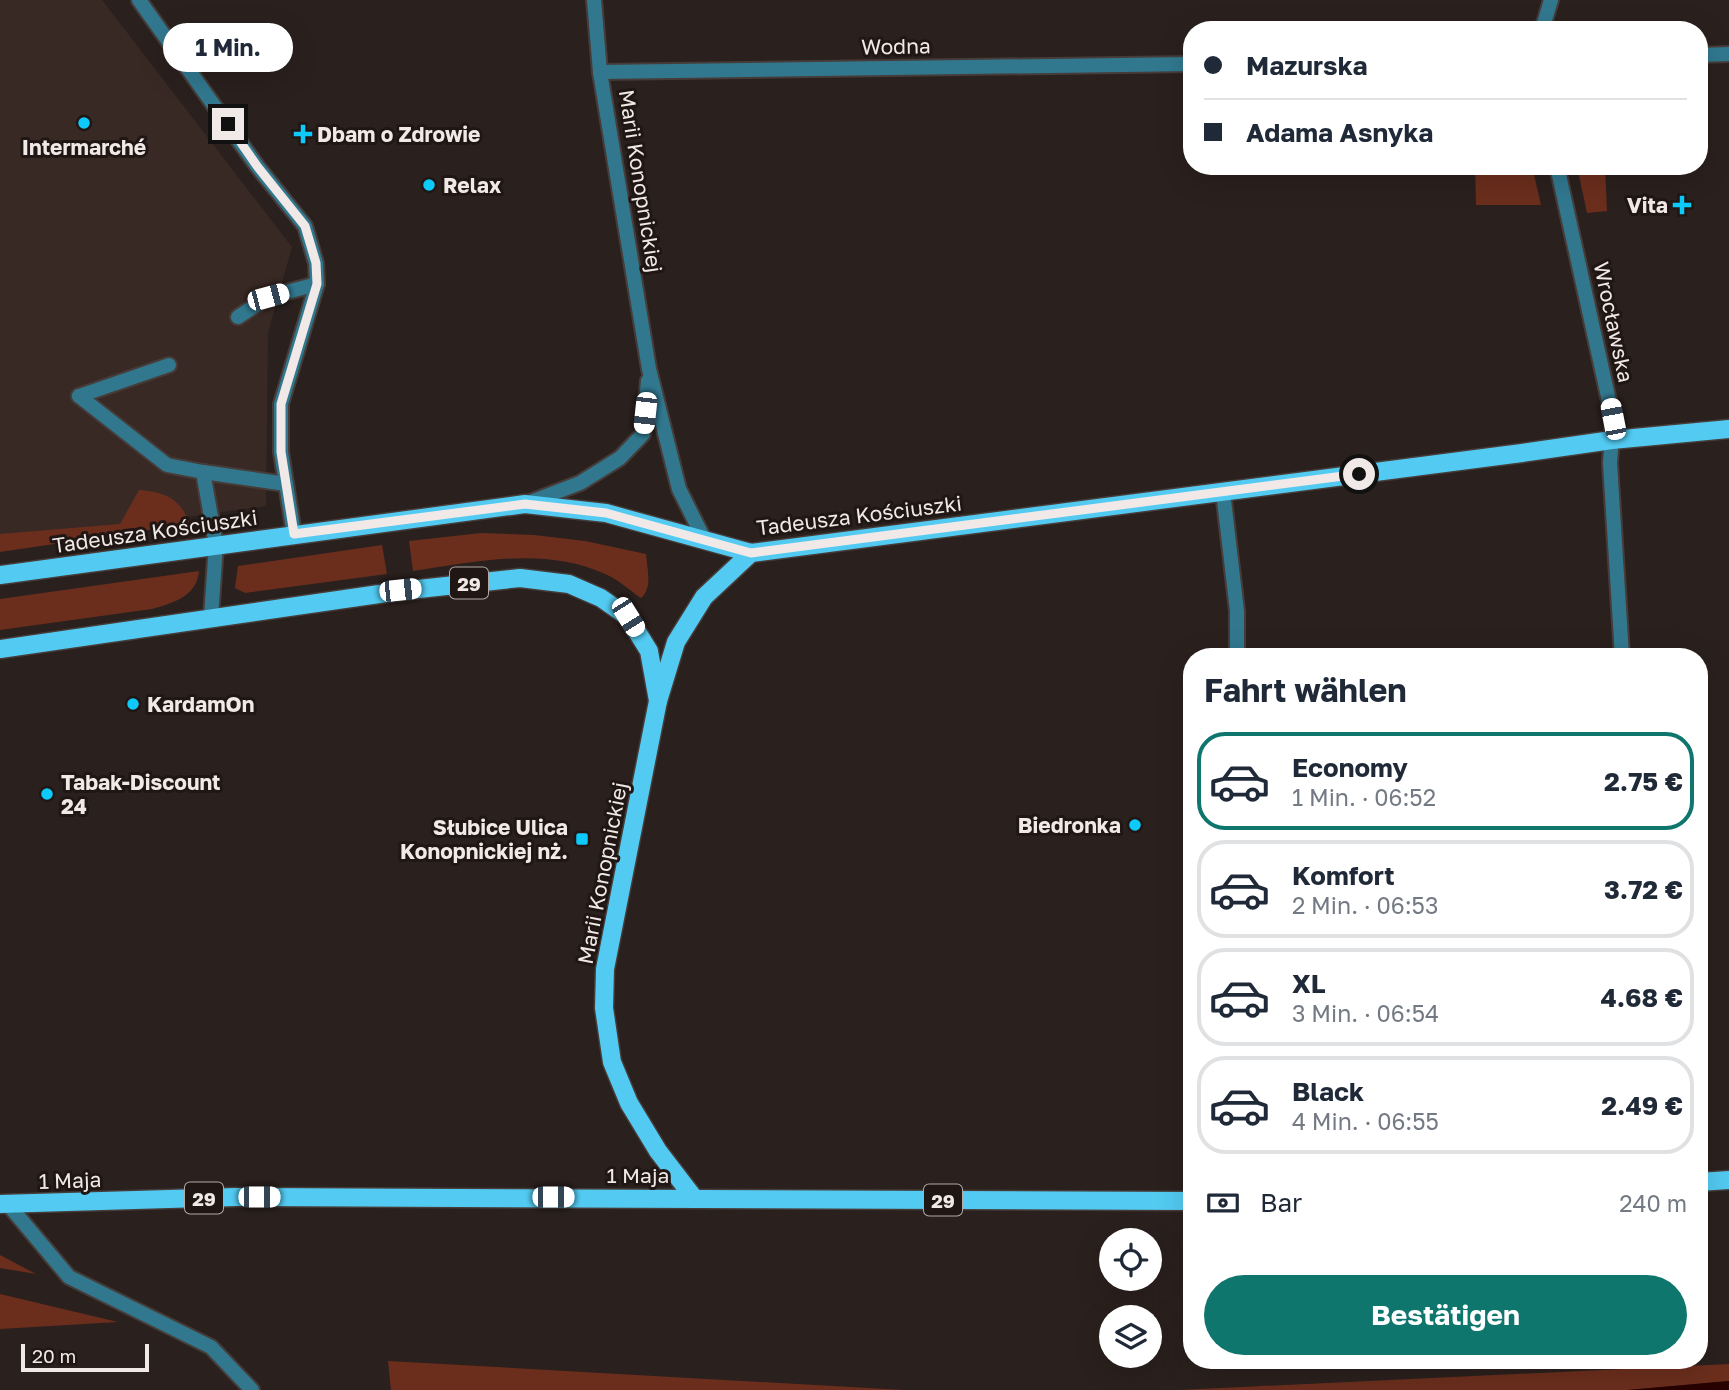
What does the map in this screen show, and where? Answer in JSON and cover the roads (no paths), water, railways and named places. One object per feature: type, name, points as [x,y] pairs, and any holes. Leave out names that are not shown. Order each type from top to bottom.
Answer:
[{"type":"main road","name":"Tadeusza Kościuszki","points":[[0,575],[525,504],[606,513],[751,553],[1612,440],[1729,429]]},
{"type":"main road","name":"Marii Konopnickiej","points":[[694,1198],[658,1150],[629,1103],[612,1062],[604,1008],[605,969],[658,701],[676,642],[704,597],[751,553]]},
{"type":"main road","name":"29","points":[[0,649],[400,590],[520,578],[569,584],[601,598],[628,617],[649,651],[658,701]]},
{"type":"main road","points":[[1708,1181],[1729,1180]]},
{"type":"main road","name":"1 Maja","points":[[3,1203],[236,1197],[1183,1201]]},
{"type":"street","points":[[139,0],[257,166],[305,226],[316,263],[317,284],[281,404],[281,452],[294,534]]},
{"type":"street","name":"Marii Konopnickiej","points":[[594,0],[600,72],[649,369],[680,489],[704,539]]},
{"type":"street","points":[[1544,21],[1550,0]]},
{"type":"street","points":[[1708,55],[1729,54]]},
{"type":"street","name":"Wodna","points":[[600,72],[1183,64]]},
{"type":"street","name":"Wrocławska","points":[[1559,175],[1613,419],[1610,463],[1622,648]]},
{"type":"street","points":[[238,317],[268,297],[317,284]]},
{"type":"street","points":[[169,365],[79,397],[167,466],[286,484]]},
{"type":"street","name":"Marii Konopnickiej","points":[[525,504],[580,483],[620,458],[643,434],[649,369]]},
{"type":"street","points":[[202,472],[216,545],[211,617]]},
{"type":"street","points":[[1223,492],[1237,611],[1237,648]]},
{"type":"street","points":[[3,1203],[69,1277],[211,1347],[252,1390]]},
{"type":"place","name":"Intermarché","points":[[84,123]]},
{"type":"place","name":"Dbam o Zdrowie","points":[[303,134]]},
{"type":"place","name":"Relax","points":[[429,185]]},
{"type":"place","name":"Vita","points":[[1682,205]]},
{"type":"place","name":"KardamOn","points":[[133,704]]},
{"type":"place","name":"Tabak-Discount 24","points":[[47,794]]},
{"type":"place","name":"Biedronka","points":[[1135,825]]},
{"type":"place","name":"Słubice Ulica Konopnickiej nż.","points":[[582,839]]}]
